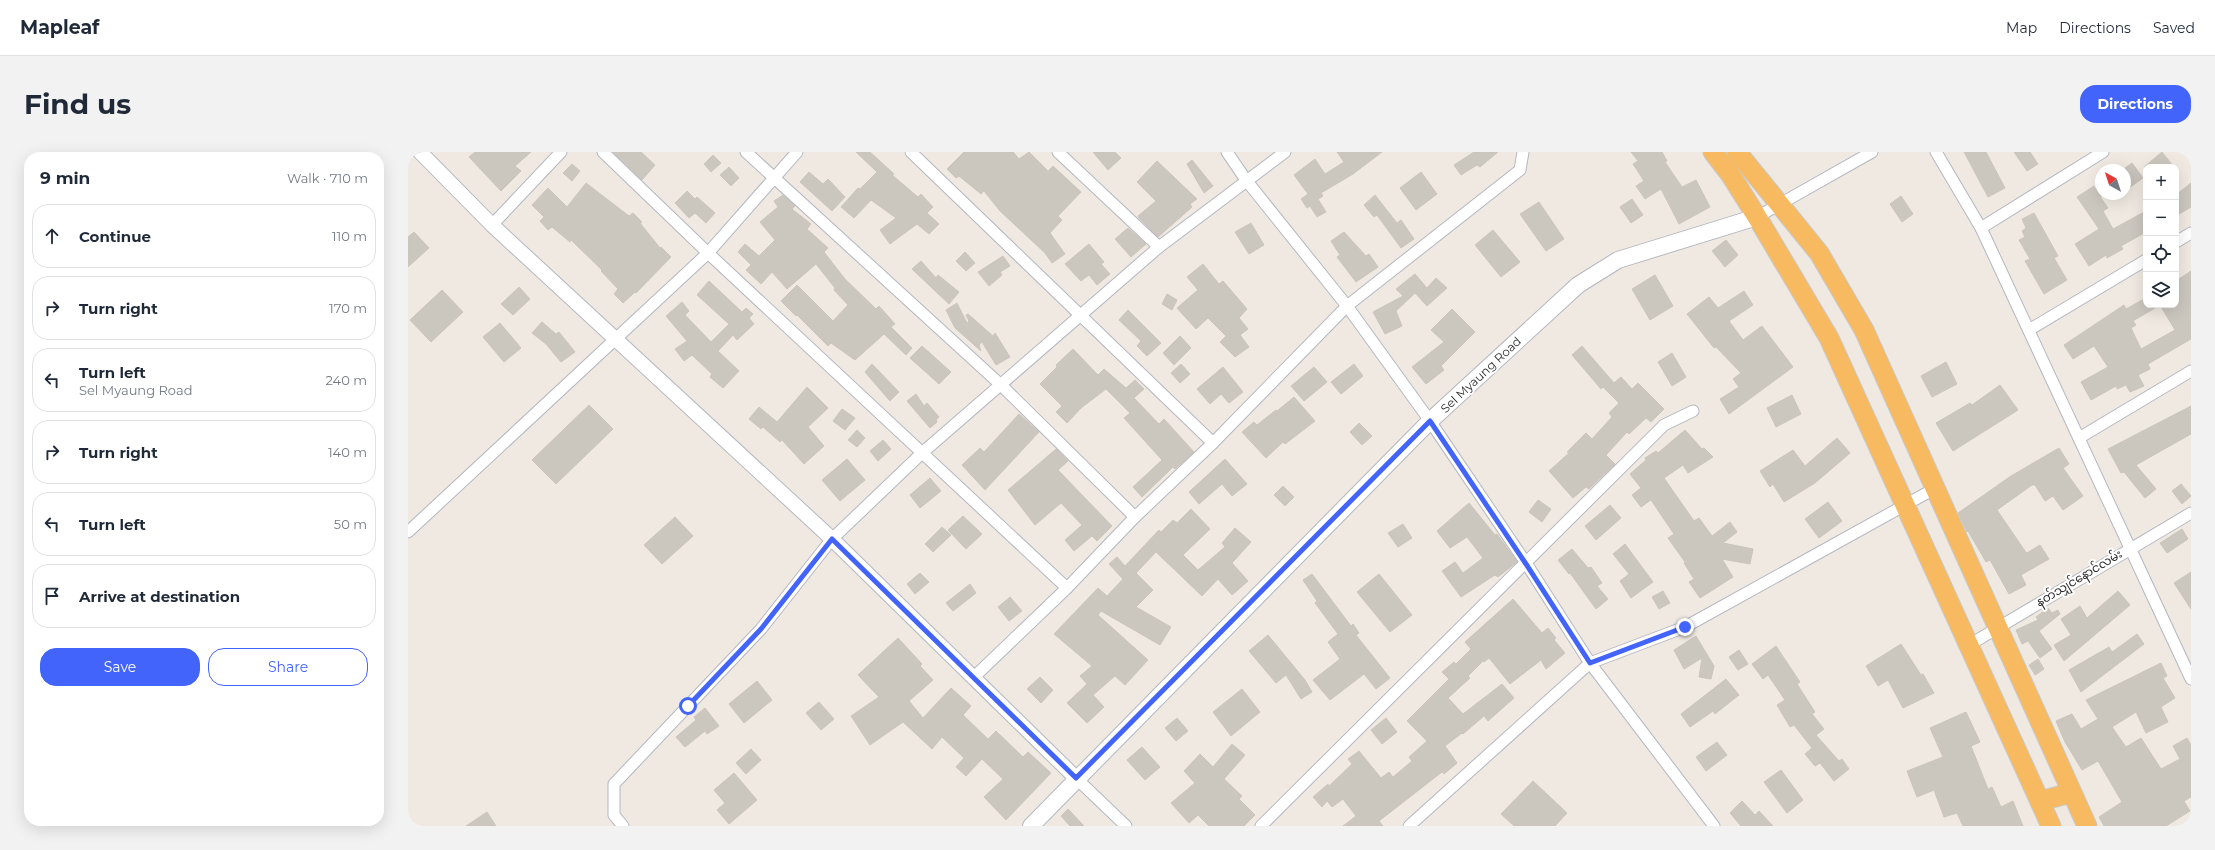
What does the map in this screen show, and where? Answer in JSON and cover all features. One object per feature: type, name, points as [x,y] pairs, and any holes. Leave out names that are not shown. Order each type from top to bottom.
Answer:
[{"type":"highway","points":[[1713,152],[1730,174],[1757,217],[1829,338],[2051,826]]},
{"type":"highway","points":[[1737,152],[1819,253],[1864,330],[1934,489],[2087,826]]},
{"type":"highway","points":[[2040,800],[2071,793]]},
{"type":"main road","name":"Sel Myaung Road","points":[[1031,826],[1076,778],[1430,421],[1578,285],[1618,260],[1757,217]]},
{"type":"street","points":[[420,152],[492,224],[832,539],[1126,826]]},
{"type":"street","points":[[492,224],[561,152]]},
{"type":"street","points":[[603,152],[708,253],[1067,588]]},
{"type":"street","points":[[746,152],[1001,385],[1135,517]]},
{"type":"street","points":[[408,532],[708,253],[797,152]]},
{"type":"street","points":[[911,152],[1213,443]]},
{"type":"street","points":[[1058,152],[1159,247]]},
{"type":"street","points":[[1227,152],[1246,180],[1347,306],[1430,421],[1526,564],[1590,663],[1714,826]]},
{"type":"street","points":[[623,826],[614,815],[614,784],[761,629],[832,539],[922,454],[1159,247],[1285,152]]},
{"type":"street","points":[[973,678],[1067,588],[1135,517],[1213,443],[1347,306],[1520,170],[1523,152]]},
{"type":"street","points":[[1757,217],[1872,152]]},
{"type":"street","points":[[1936,152],[1981,228],[2191,679]]},
{"type":"street","points":[[1981,228],[2103,152]]},
{"type":"street","points":[[2179,240],[2191,234]]},
{"type":"street","points":[[2029,330],[2143,262]]},
{"type":"street","points":[[2079,438],[2191,371]]},
{"type":"street","points":[[1261,826],[1664,425],[1693,411]]},
{"type":"street","points":[[1409,826],[1590,663],[1685,627],[1904,504],[1934,489]]},
{"type":"street","name":"နတ်သျှင်နောင်လမ်း","points":[[1969,645],[1997,626],[2191,513]]},
{"type":"building","points":[[475,152],[531,152],[515,166],[521,171],[501,191],[469,157]]},
{"type":"building","points":[[613,152],[641,152],[655,165],[642,180]]},
{"type":"building","points":[[856,152],[870,152],[894,174],[892,175],[918,197],[921,194],[933,207],[927,213],[939,224],[929,234],[917,224],[890,244],[880,230],[896,218],[871,200],[854,218],[841,207],[858,188],[860,189],[877,172]]},
{"type":"building","points":[[964,152],[1013,152],[1019,159],[1029,152],[1048,171],[1053,166],[1081,192],[1058,216],[1062,220],[1050,233],[1065,254],[1052,263],[1045,253],[1000,211],[984,191],[981,194],[959,176],[956,178],[947,169]]},
{"type":"building","points":[[1093,152],[1115,152],[1121,158],[1108,170]]},
{"type":"building","points":[[1337,152],[1382,152],[1353,174],[1321,193],[1323,196],[1318,199],[1326,212],[1317,217],[1310,206],[1307,208],[1301,199],[1308,194],[1294,175],[1315,159],[1325,174],[1344,162]]},
{"type":"building","points":[[1474,152],[1498,152],[1480,167],[1477,165],[1461,175],[1454,165]]},
{"type":"building","points":[[1631,152],[1662,152],[1667,161],[1665,162],[1682,187],[1696,180],[1710,207],[1679,224],[1661,189],[1645,199],[1636,186],[1644,181],[1633,164],[1638,161]]},
{"type":"building","points":[[1964,152],[1986,152],[2005,188],[1988,197]]},
{"type":"building","points":[[2014,152],[2030,152],[2038,164],[2027,171]]},
{"type":"building","points":[[2162,152],[2172,164],[2148,164]]},
{"type":"building","points":[[713,155],[721,163],[711,172],[704,164]]},
{"type":"building","points":[[1192,160],[1213,186],[1204,193],[1187,164]]},
{"type":"building","points":[[1157,161],[1197,199],[1190,204],[1192,207],[1158,237],[1138,216],[1156,201],[1137,182]]},
{"type":"building","points":[[2132,163],[2143,178],[2131,187],[2131,164]]},
{"type":"building","points":[[572,164],[580,171],[572,181],[563,173]]},
{"type":"building","points":[[729,167],[739,178],[731,186],[720,175]]},
{"type":"building","points":[[809,172],[823,184],[828,179],[845,197],[832,211],[800,182]]},
{"type":"building","points":[[1421,172],[1437,194],[1416,210],[1400,188]]},
{"type":"building","points":[[586,183],[629,216],[633,213],[642,222],[640,223],[660,248],[661,247],[671,257],[636,293],[635,292],[623,303],[614,294],[618,289],[601,271],[602,270],[571,240],[570,242],[552,227],[548,230],[540,221],[544,217],[532,205],[548,188],[567,207]]},
{"type":"building","points":[[2191,183],[2191,207],[2179,214],[2179,200],[2179,193]]},
{"type":"building","points":[[2094,186],[2095,200],[2102,200],[2108,208],[2103,211],[2113,229],[2143,213],[2143,234],[2121,246],[2123,249],[2107,258],[2106,255],[2089,266],[2075,244],[2099,229],[2077,197]]},
{"type":"building","points":[[687,191],[695,199],[697,197],[715,213],[706,223],[695,213],[689,218],[675,203]]},
{"type":"building","points":[[783,195],[795,206],[792,209],[811,224],[807,229],[828,248],[824,252],[845,279],[876,309],[879,306],[895,324],[891,327],[912,348],[906,355],[884,334],[855,360],[831,343],[828,346],[781,301],[797,285],[833,321],[848,305],[834,290],[835,288],[816,264],[787,289],[772,272],[761,284],[746,270],[751,265],[738,252],[745,244],[759,256],[775,240],[760,222],[778,207],[774,201]]},
{"type":"building","points":[[1375,195],[1397,223],[1401,220],[1414,239],[1401,248],[1377,215],[1374,217],[1364,205]]},
{"type":"building","points":[[1901,196],[1913,214],[1902,222],[1890,204]]},
{"type":"building","points":[[1632,199],[1643,215],[1631,223],[1620,207]]},
{"type":"building","points":[[1539,202],[1564,239],[1546,251],[1520,214]]},
{"type":"building","points":[[2034,213],[2058,256],[2054,258],[2067,280],[2044,294],[2025,261],[2030,259],[2019,240],[2025,237],[2022,231],[2026,228],[2022,219]]},
{"type":"building","points":[[1251,223],[1264,245],[1249,254],[1235,232]]},
{"type":"building","points":[[1128,228],[1146,244],[1131,257],[1115,239]]},
{"type":"building","points":[[1493,230],[1520,262],[1501,277],[1475,245]]},
{"type":"building","points":[[414,232],[429,248],[408,267],[408,237]]},
{"type":"building","points":[[1344,232],[1366,256],[1369,254],[1378,267],[1356,282],[1337,257],[1340,255],[1331,241]]},
{"type":"building","points":[[1726,240],[1738,255],[1725,267],[1712,251]]},
{"type":"building","points":[[1089,244],[1104,262],[1101,264],[1110,274],[1097,285],[1089,275],[1081,281],[1065,264]]},
{"type":"building","points":[[965,252],[975,263],[966,271],[956,261]]},
{"type":"building","points":[[1003,256],[1010,266],[1000,272],[1002,275],[989,286],[978,272]]},
{"type":"building","points":[[921,261],[936,278],[938,275],[959,292],[949,304],[912,269]]},
{"type":"building","points":[[1203,264],[1219,284],[1223,281],[1247,309],[1239,318],[1248,329],[1240,335],[1249,347],[1235,357],[1220,342],[1226,336],[1208,318],[1196,329],[1177,308],[1198,290],[1187,277]]},
{"type":"building","points":[[2191,271],[2191,339],[2148,364],[2150,369],[2138,375],[2144,386],[2130,392],[2126,385],[2117,389],[2116,386],[2091,400],[2081,382],[2108,367],[2094,346],[2073,359],[2064,345],[2124,305],[2126,309],[2143,300],[2143,308],[2155,308],[2133,321],[2136,325],[2131,328],[2141,349],[2175,330],[2162,308],[2179,308],[2179,279]]},
{"type":"building","points":[[1415,274],[1427,288],[1436,278],[1447,288],[1427,306],[1415,293],[1396,311],[1402,326],[1385,334],[1373,312],[1403,296],[1396,289]]},
{"type":"building","points":[[1655,275],[1673,306],[1650,320],[1632,289]]},
{"type":"building","points":[[709,281],[742,312],[746,308],[753,314],[749,318],[754,324],[737,340],[733,335],[718,351],[739,371],[723,388],[710,377],[712,374],[692,355],[684,361],[675,349],[687,341],[666,316],[682,302],[689,311],[685,315],[711,342],[729,324],[697,295]]},
{"type":"building","points":[[519,287],[530,299],[513,315],[501,304]]},
{"type":"building","points":[[442,290],[463,312],[431,342],[410,320]]},
{"type":"building","points":[[1744,291],[1753,305],[1729,321],[1743,340],[1762,326],[1793,367],[1729,414],[1720,399],[1739,387],[1733,379],[1741,373],[1716,347],[1714,348],[1687,314],[1709,297],[1718,308]]},
{"type":"building","points":[[1167,294],[1177,300],[1172,310],[1162,304]]},
{"type":"building","points":[[957,303],[967,323],[969,321],[966,315],[968,314],[993,336],[995,333],[1010,357],[996,365],[982,342],[979,345],[981,351],[955,328],[946,310]]},
{"type":"building","points":[[1452,309],[1475,332],[1441,366],[1444,370],[1426,384],[1412,367],[1444,342],[1431,330]]},
{"type":"building","points":[[1128,310],[1161,343],[1147,356],[1137,346],[1141,341],[1119,320]]},
{"type":"building","points":[[542,322],[556,334],[559,332],[575,352],[561,362],[546,344],[532,333]]},
{"type":"building","points":[[500,323],[521,348],[504,362],[483,337]]},
{"type":"building","points":[[1180,336],[1191,348],[1174,365],[1163,353]]},
{"type":"building","points":[[922,346],[951,372],[939,384],[910,358]]},
{"type":"building","points":[[1582,346],[1614,383],[1621,377],[1632,389],[1638,383],[1664,409],[1651,422],[1646,418],[1629,434],[1627,432],[1606,455],[1615,464],[1589,489],[1586,487],[1573,498],[1549,471],[1569,453],[1567,452],[1586,433],[1592,439],[1612,417],[1609,413],[1619,403],[1603,387],[1601,389],[1572,355]]},
{"type":"building","points":[[1073,349],[1098,375],[1104,369],[1126,388],[1135,380],[1144,389],[1134,398],[1159,424],[1164,419],[1194,452],[1175,469],[1173,467],[1142,497],[1133,487],[1162,460],[1124,418],[1130,413],[1106,389],[1081,408],[1067,423],[1056,412],[1062,406],[1040,384],[1057,367],[1056,365]]},
{"type":"building","points":[[1672,353],[1686,377],[1672,386],[1658,362]]},
{"type":"building","points":[[1946,362],[1957,384],[1932,397],[1921,376]]},
{"type":"building","points":[[872,364],[899,392],[890,401],[865,372]]},
{"type":"building","points":[[1181,364],[1190,374],[1180,383],[1171,373]]},
{"type":"building","points":[[1354,364],[1363,376],[1341,394],[1331,382]]},
{"type":"building","points":[[1223,367],[1243,392],[1229,403],[1221,394],[1210,404],[1197,389]]},
{"type":"building","points":[[1314,367],[1327,382],[1304,401],[1291,386]]},
{"type":"building","points":[[2000,385],[2018,410],[1953,451],[1936,423],[1970,403],[1972,405]]},
{"type":"building","points":[[807,387],[828,408],[808,427],[824,446],[804,464],[782,440],[780,442],[763,427],[761,429],[749,419],[759,407],[777,422]]},
{"type":"building","points":[[916,394],[924,406],[927,403],[939,417],[936,420],[937,422],[930,428],[907,401]]},
{"type":"building","points":[[1792,395],[1801,414],[1776,427],[1767,408]]},
{"type":"building","points":[[1294,397],[1315,421],[1285,444],[1283,442],[1266,458],[1242,432],[1254,422],[1257,425]]},
{"type":"building","points":[[589,405],[613,429],[556,484],[532,460]]},
{"type":"building","points":[[2191,406],[2191,434],[2136,465],[2156,489],[2145,498],[2124,472],[2121,473],[2108,449]]},
{"type":"building","points":[[842,409],[855,418],[845,430],[833,421]]},
{"type":"building","points":[[1019,414],[1039,432],[985,490],[962,465],[980,448],[984,452]]},
{"type":"building","points":[[1359,423],[1372,436],[1362,445],[1350,432]]},
{"type":"building","points":[[857,430],[865,438],[857,447],[848,440]]},
{"type":"building","points":[[1685,430],[1702,449],[1704,448],[1713,457],[1688,473],[1683,465],[1664,478],[1694,521],[1699,518],[1712,536],[1730,522],[1737,532],[1723,543],[1753,549],[1750,564],[1722,559],[1733,577],[1700,598],[1689,582],[1694,579],[1684,563],[1685,562],[1668,538],[1674,534],[1651,500],[1641,507],[1632,495],[1641,488],[1630,474],[1646,460],[1645,458],[1656,451],[1658,453]]},
{"type":"building","points":[[1837,438],[1850,453],[1815,483],[1784,502],[1773,484],[1770,487],[1760,471],[1793,450],[1805,466]]},
{"type":"building","points":[[883,440],[891,449],[878,461],[870,451]]},
{"type":"building","points":[[2059,448],[2069,464],[2063,468],[2083,496],[2063,510],[2053,496],[2045,501],[2035,485],[2032,485],[1997,510],[2027,553],[2040,545],[2049,559],[2021,575],[2026,585],[2009,594],[1990,560],[1986,562],[1968,531],[1967,532],[1958,513],[2011,476]]},
{"type":"building","points":[[1056,449],[1068,461],[1058,470],[1112,526],[1097,541],[1092,536],[1074,551],[1065,540],[1082,525],[1061,503],[1035,525],[1008,490]]},
{"type":"building","points":[[847,459],[865,480],[840,501],[822,480]]},
{"type":"building","points":[[1225,459],[1247,484],[1232,496],[1222,484],[1199,504],[1189,492]]},
{"type":"building","points":[[930,478],[941,491],[920,508],[910,495]]},
{"type":"building","points":[[2181,484],[2191,496],[2182,504],[2172,491]]},
{"type":"building","points":[[1283,486],[1294,497],[1285,506],[1274,495]]},
{"type":"building","points":[[1538,500],[1551,509],[1542,522],[1529,512]]},
{"type":"building","points":[[1828,502],[1842,521],[1819,538],[1805,519]]},
{"type":"building","points":[[1469,503],[1495,535],[1497,534],[1517,562],[1498,577],[1495,575],[1461,597],[1442,571],[1455,562],[1463,573],[1483,558],[1467,537],[1450,548],[1437,531]]},
{"type":"building","points":[[1610,505],[1621,518],[1596,540],[1585,526]]},
{"type":"building","points":[[1191,509],[1210,529],[1183,555],[1198,570],[1225,547],[1222,543],[1235,528],[1251,542],[1232,563],[1248,581],[1232,595],[1218,579],[1202,596],[1156,552],[1136,573],[1153,590],[1136,607],[1171,627],[1160,645],[1101,611],[1098,615],[1148,660],[1125,685],[1115,676],[1093,695],[1104,707],[1087,723],[1067,703],[1087,684],[1080,676],[1092,666],[1054,634],[1098,588],[1107,596],[1123,579],[1109,564],[1117,557],[1125,566],[1159,530],[1161,532],[1173,520],[1177,523]]},
{"type":"building","points":[[963,516],[982,534],[966,549],[948,530]]},
{"type":"building","points":[[675,517],[693,536],[662,564],[644,545]]},
{"type":"building","points":[[1403,524],[1412,538],[1398,547],[1388,533]]},
{"type":"building","points":[[942,527],[951,535],[933,552],[925,544]]},
{"type":"building","points":[[2182,529],[2188,539],[2167,553],[2160,543]]},
{"type":"building","points":[[1625,544],[1653,582],[1631,598],[1620,581],[1629,574],[1613,554]]},
{"type":"building","points":[[1572,549],[1588,568],[1591,567],[1602,583],[1597,586],[1608,599],[1596,609],[1570,573],[1569,574],[1558,560]]},
{"type":"building","points":[[2191,572],[2191,609],[2174,583]]},
{"type":"building","points":[[920,573],[929,582],[915,594],[907,584]]},
{"type":"building","points":[[1312,574],[1351,626],[1353,624],[1359,633],[1356,635],[1390,678],[1376,689],[1364,674],[1330,700],[1313,680],[1340,659],[1328,642],[1338,634],[1315,603],[1317,601],[1303,580]]},
{"type":"building","points":[[1379,574],[1412,615],[1390,632],[1357,592]]},
{"type":"building","points":[[970,584],[976,593],[953,611],[946,603]]},
{"type":"building","points":[[1663,591],[1670,603],[1659,609],[1652,597]]},
{"type":"building","points":[[2118,591],[2130,605],[2064,661],[2054,645],[2071,635],[2061,619],[2080,606],[2087,618]]},
{"type":"building","points":[[1010,597],[1022,611],[1009,621],[998,607]]},
{"type":"building","points":[[1513,599],[1542,633],[1548,628],[1556,638],[1554,640],[1565,653],[1546,669],[1541,660],[1510,684],[1489,658],[1484,662],[1483,661],[1468,676],[1470,678],[1448,698],[1463,714],[1502,684],[1514,698],[1488,721],[1484,716],[1463,734],[1462,733],[1445,746],[1457,763],[1444,774],[1442,772],[1379,821],[1383,826],[1343,826],[1356,816],[1343,799],[1332,807],[1327,801],[1322,807],[1313,797],[1328,784],[1329,786],[1352,764],[1348,759],[1359,751],[1381,778],[1389,772],[1393,777],[1412,761],[1409,757],[1427,741],[1407,721],[1449,679],[1442,672],[1454,662],[1456,664],[1471,649],[1465,642]]},
{"type":"building","points":[[2048,608],[2052,613],[2058,610],[2060,614],[2039,631],[2052,649],[2040,658],[2028,641],[2022,644],[2016,630],[2038,620],[2036,617]]},
{"type":"building","points":[[2137,634],[2144,644],[2081,692],[2069,670],[2109,647],[2112,652]]},
{"type":"building","points":[[1268,635],[1305,680],[1312,692],[1301,699],[1286,675],[1276,683],[1249,651]]},
{"type":"building","points":[[1696,636],[1714,666],[1711,679],[1699,677],[1702,658],[1684,669],[1674,650]]},
{"type":"building","points":[[898,638],[922,664],[920,666],[933,680],[909,701],[923,718],[951,688],[971,706],[963,715],[988,739],[996,731],[1023,757],[1028,752],[1051,773],[1006,820],[984,797],[1003,779],[982,759],[966,776],[956,767],[964,758],[942,737],[932,749],[903,722],[870,745],[851,716],[879,697],[858,675]]},
{"type":"building","points":[[1901,644],[1921,675],[1923,674],[1934,693],[1903,708],[1888,680],[1878,686],[1866,666]]},
{"type":"building","points":[[1776,646],[1800,682],[1797,684],[1815,712],[1812,714],[1824,729],[1816,735],[1839,761],[1842,759],[1849,769],[1834,781],[1820,763],[1815,766],[1805,754],[1812,748],[1794,725],[1790,727],[1777,705],[1785,700],[1768,675],[1763,679],[1752,664]]},
{"type":"building","points":[[1739,650],[1748,664],[1738,670],[1729,657]]},
{"type":"building","points":[[2038,659],[2044,669],[2035,675],[2029,665]]},
{"type":"building","points":[[2161,663],[2167,676],[2163,678],[2175,698],[2161,707],[2168,722],[2146,733],[2136,712],[2112,727],[2126,747],[2141,738],[2161,769],[2180,759],[2173,746],[2187,738],[2191,745],[2191,797],[2184,801],[2190,811],[2166,826],[2104,826],[2099,817],[2122,802],[2098,761],[2082,770],[2065,742],[2056,721],[2072,714],[2081,729],[2098,719],[2086,700]]},
{"type":"building","points":[[1040,677],[1053,690],[1041,703],[1027,689]]},
{"type":"building","points":[[1726,679],[1739,695],[1715,714],[1713,711],[1690,727],[1681,714]]},
{"type":"building","points":[[757,681],[772,700],[744,723],[729,704]]},
{"type":"building","points":[[1242,689],[1260,712],[1231,736],[1213,712]]},
{"type":"building","points":[[819,702],[834,719],[821,730],[806,713]]},
{"type":"building","points":[[705,708],[719,726],[707,734],[705,731],[685,747],[676,737],[696,720],[694,717]]},
{"type":"building","points":[[1966,712],[1980,742],[1971,746],[1988,789],[1992,787],[2001,807],[2013,801],[2023,826],[1963,826],[1957,813],[1944,817],[1934,790],[1917,797],[1907,771],[1943,757],[1930,728]]},
{"type":"building","points":[[1177,718],[1188,731],[1176,741],[1165,728]]},
{"type":"building","points":[[1386,718],[1397,732],[1382,744],[1371,730]]},
{"type":"building","points":[[1717,742],[1727,755],[1706,771],[1696,757]]},
{"type":"building","points":[[1232,744],[1245,755],[1224,779],[1242,796],[1239,799],[1255,815],[1244,826],[1209,826],[1198,815],[1189,823],[1171,803],[1195,783],[1184,771],[1200,754],[1213,767]]},
{"type":"building","points":[[1142,747],[1160,767],[1145,780],[1127,760]]},
{"type":"building","points":[[751,749],[761,760],[746,774],[736,763]]},
{"type":"building","points":[[1781,770],[1803,800],[1787,813],[1764,782]]},
{"type":"building","points":[[734,773],[757,800],[729,824],[717,810],[725,803],[714,790]]},
{"type":"building","points":[[1533,781],[1567,813],[1555,826],[1514,826],[1501,814]]},
{"type":"building","points":[[1742,801],[1755,815],[1759,811],[1773,826],[1741,826],[1730,813]]},
{"type":"building","points":[[1068,809],[1084,826],[1070,826],[1061,816]]},
{"type":"building","points":[[487,812],[496,826],[466,826]]},
{"type":"route","points":[[688,706],[761,629],[832,539],[1076,778],[1430,421],[1526,564],[1590,663],[1685,627]]}]
